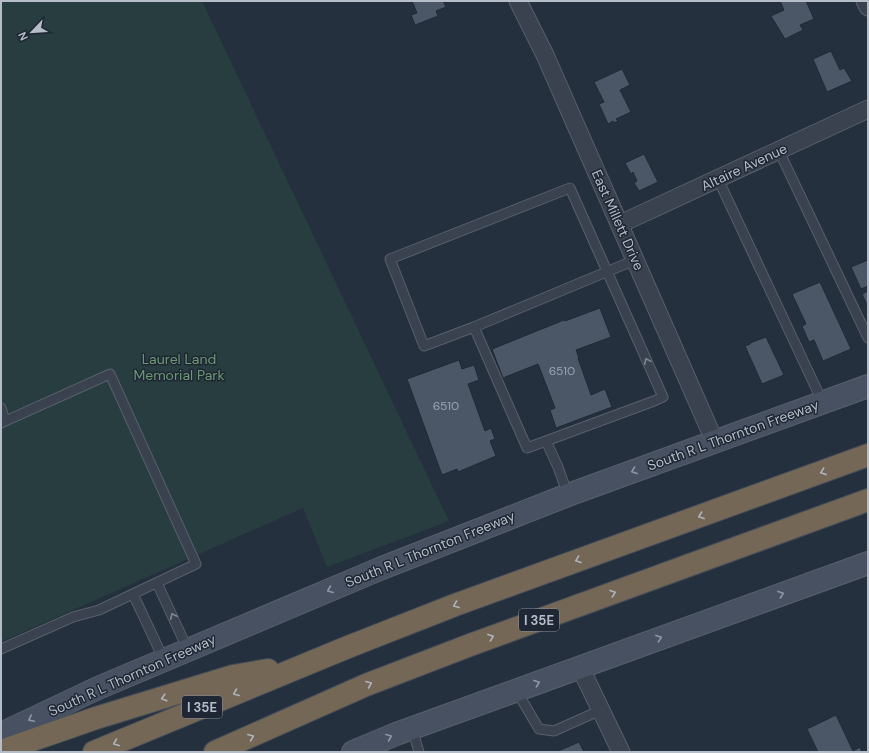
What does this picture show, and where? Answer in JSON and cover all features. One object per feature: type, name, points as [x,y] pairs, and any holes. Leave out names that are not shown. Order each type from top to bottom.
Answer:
[{"type":"highway","name":"I 35E","points":[[94,752],[311,662],[455,605],[868,455]]},
{"type":"highway","name":"I 35E","points":[[215,752],[366,685],[455,650],[868,500]]},
{"type":"highway","points":[[1,751],[96,718],[233,676],[311,662]]},
{"type":"main road","name":"South R L Thornton Freeway","points":[[1,734],[98,688],[382,568],[568,495],[868,386]]},
{"type":"main road","points":[[364,750],[412,728],[868,563]]},
{"type":"street","name":"East Millett Drive","points":[[518,1],[545,55],[714,442]]},
{"type":"street","points":[[865,1],[868,7]]},
{"type":"street","name":"Altaire Avenue","points":[[620,224],[868,109]]},
{"type":"street","points":[[580,667],[621,752]]},
{"type":"lane","points":[[779,150],[868,338]]},
{"type":"lane","points":[[718,179],[823,403]]},
{"type":"lane","points":[[474,327],[526,448],[654,401],[663,397],[607,272],[570,188],[390,260],[424,346],[474,327],[607,272],[635,260]]},
{"type":"lane","points":[[1,408],[3,422],[110,374],[196,564],[99,610],[74,617],[1,649]]},
{"type":"lane","points":[[546,441],[558,467],[568,495]]},
{"type":"lane","points":[[157,583],[188,650]]},
{"type":"lane","points":[[133,594],[164,660]]},
{"type":"lane","points":[[516,690],[538,729],[554,731],[601,710]]},
{"type":"lane","points":[[412,728],[419,752]]},
{"type":"green space","name":"Laurel Land Memorial Park","points":[[1,1],[202,1],[449,521],[327,567],[303,508],[1,642]]},
{"type":"building","points":[[412,1],[443,1],[446,7],[436,11],[438,16],[415,25],[411,15],[417,13]]},
{"type":"building","points":[[780,1],[806,1],[814,19],[800,25],[803,30],[785,39],[771,16],[784,10]]},
{"type":"building","points":[[831,51],[840,70],[844,68],[852,81],[827,92],[813,59]]},
{"type":"building","points":[[622,69],[630,85],[620,90],[631,112],[616,119],[618,121],[614,123],[613,121],[608,124],[599,104],[604,102],[594,82]]},
{"type":"building","points":[[644,154],[658,182],[639,191],[634,183],[637,181],[633,172],[631,174],[625,163]]},
{"type":"building","points":[[868,260],[868,286],[861,289],[851,267]]},
{"type":"building","points":[[820,282],[851,349],[823,361],[814,340],[809,342],[802,326],[806,324],[792,294]]},
{"type":"building","points":[[868,291],[868,307],[862,294]]},
{"type":"building","points":[[600,308],[611,337],[576,350],[591,395],[605,389],[612,407],[556,428],[550,410],[555,408],[538,364],[503,378],[492,349],[564,320],[565,321]]},
{"type":"building","points":[[766,337],[784,375],[762,384],[745,346]]},
{"type":"building","points":[[459,360],[462,369],[474,365],[479,380],[468,384],[485,431],[491,428],[495,439],[490,441],[496,456],[458,472],[457,469],[442,475],[407,379]]},
{"type":"building","points":[[836,715],[853,751],[860,747],[862,752],[818,752],[807,729]]},
{"type":"building","points":[[579,742],[584,752],[556,752]]}]
